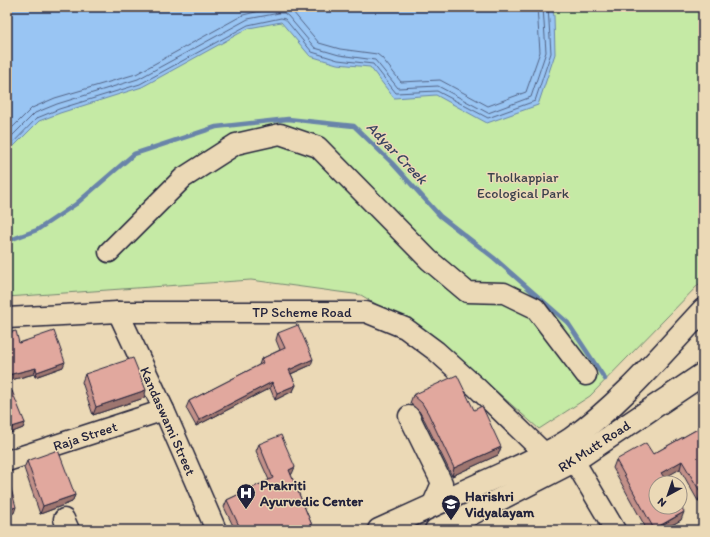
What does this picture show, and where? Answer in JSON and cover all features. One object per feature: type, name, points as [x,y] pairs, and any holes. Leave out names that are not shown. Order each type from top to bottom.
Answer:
[{"type":"main road","points":[[569,452],[703,310]]},
{"type":"main road","name":"RK Mutt Road","points":[[436,530],[465,517],[569,452],[703,374]]},
{"type":"main road","name":"RK Mutt Road","points":[[378,530],[545,454],[569,452]]},
{"type":"street","points":[[109,252],[183,178],[236,144],[280,134],[318,146],[429,260],[467,292],[504,293],[535,308],[586,375]]},
{"type":"street","name":"TP Scheme Road","points":[[7,318],[118,312],[366,312],[405,328],[436,351],[476,387],[545,454]]},
{"type":"street","name":"Kandaswami Street","points":[[118,312],[164,410],[216,530]]},
{"type":"street","name":"Raja Street","points":[[7,462],[164,410]]},
{"type":"street","points":[[409,416],[442,483],[432,506]]},
{"type":"street","points":[[569,452],[615,530]]},
{"type":"green space","name":"Tholkappiar Ecological Park","points":[[7,7],[703,7],[703,280],[590,396],[539,429],[444,345],[361,295],[251,280],[7,297]]},
{"type":"water","points":[[7,7],[552,7],[554,16],[555,54],[538,105],[487,123],[436,95],[394,98],[370,67],[337,64],[310,56],[281,22],[249,28],[142,87],[39,121],[7,153]]},
{"type":"building","points":[[298,325],[313,359],[289,370],[296,385],[277,393],[272,382],[199,420],[189,401],[263,363],[261,359],[285,348],[278,333]]},
{"type":"building","points":[[16,331],[19,343],[54,331],[65,362],[37,372],[36,368],[8,375],[7,333]]},
{"type":"building","points":[[133,358],[146,390],[96,407],[85,374]]},
{"type":"building","points":[[457,375],[474,410],[482,406],[501,447],[454,468],[428,413],[422,403],[413,395]]},
{"type":"building","points":[[12,391],[25,423],[12,427],[7,412],[7,393]]},
{"type":"building","points":[[703,426],[703,492],[701,493],[682,461],[661,473],[662,475],[648,475],[648,515],[679,515],[654,529],[616,460],[646,443],[653,454]]},
{"type":"building","points":[[281,435],[295,467],[289,470],[314,530],[241,530],[227,500],[273,478],[259,444]]},
{"type":"building","points":[[58,450],[75,495],[43,506],[27,461]]},
{"type":"building","points":[[7,478],[16,507],[7,510]]},
{"type":"waterway","name":"Adyar Creek","points":[[7,241],[37,230],[76,204],[134,154],[216,127],[288,119],[354,126],[392,163],[440,216],[494,258],[568,323],[605,379]]},
{"type":"place","name":"Prakriti Ayurvedic Center","points":[[246,510]]},
{"type":"place","name":"Harishri Vidyalayam","points":[[451,521]]}]
